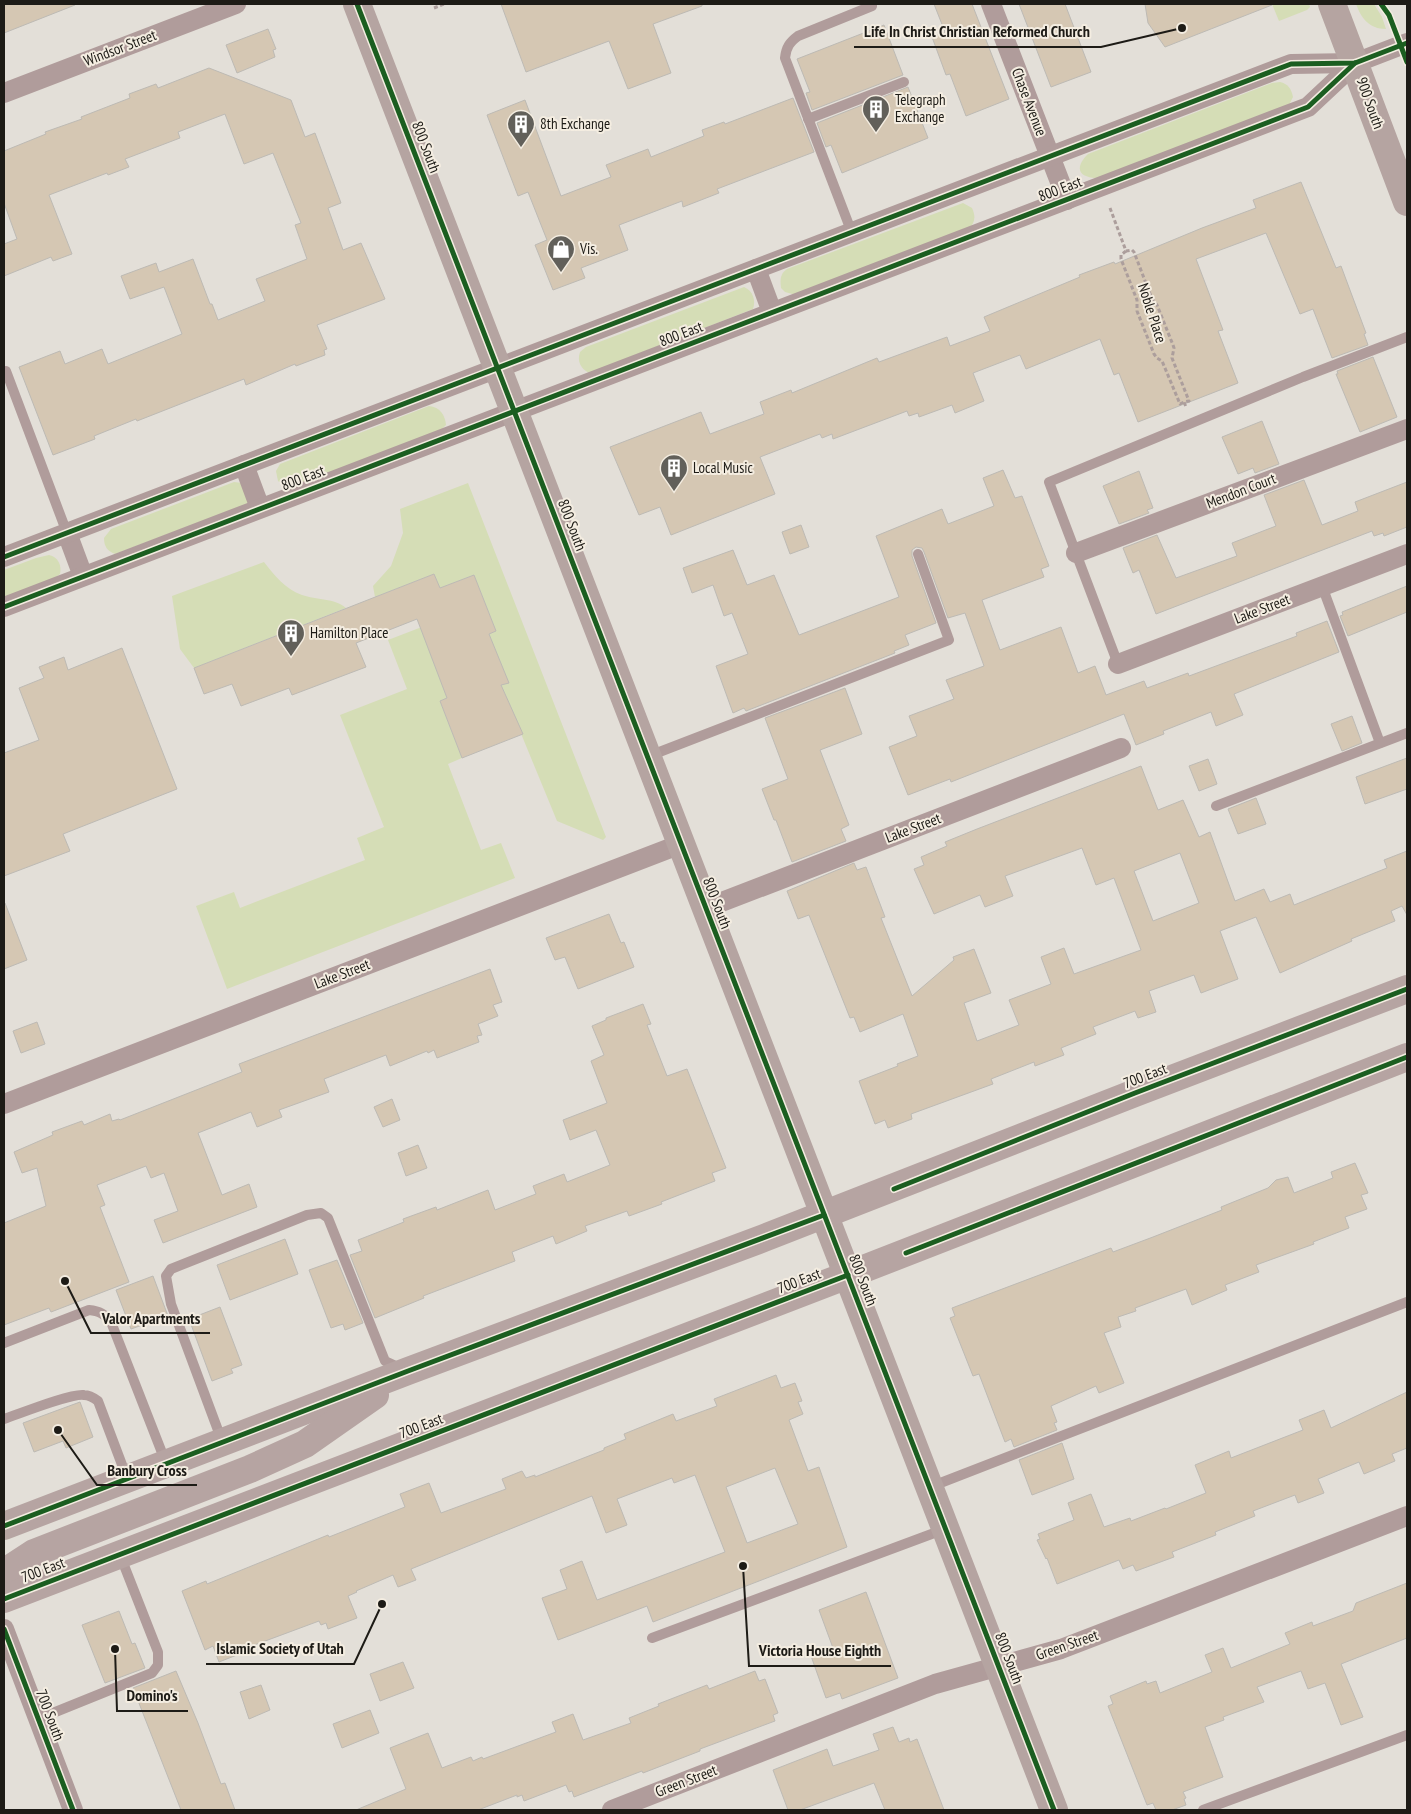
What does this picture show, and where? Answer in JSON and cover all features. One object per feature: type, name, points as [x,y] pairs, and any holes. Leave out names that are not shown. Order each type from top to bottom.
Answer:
[{"type":"main road","name":"800 South","points":[[357,4],[1054,1810]]},
{"type":"main road","name":"900 South","points":[[1332,4],[1407,202]]},
{"type":"main road","name":"700 East","points":[[4,1526],[408,1371],[824,1215],[1407,989]]},
{"type":"main road","name":"700 East","points":[[4,1599],[848,1275],[1407,1057]]},
{"type":"main road","points":[[4,1579],[8,1570],[34,1553],[250,1469],[305,1444],[408,1371]]},
{"type":"street","name":"Windsor Street","points":[[4,93],[236,4]]},
{"type":"street","name":"Chase Avenue","points":[[991,4],[1067,200]]},
{"type":"street","name":"800 East","points":[[4,557],[1291,64],[1355,63],[1407,43]]},
{"type":"street","name":"800 East","points":[[4,607],[1308,108],[1355,63]]},
{"type":"street","points":[[756,269],[772,312]]},
{"type":"street","name":"Mendon Court","points":[[1076,554],[1407,429]]},
{"type":"street","points":[[244,465],[260,508]]},
{"type":"street","points":[[67,533],[83,576]]},
{"type":"street","name":"Lake Street","points":[[1118,664],[1407,554]]},
{"type":"street","name":"Lake Street","points":[[706,908],[1121,748]]},
{"type":"street","name":"Lake Street","points":[[4,1104],[681,844]]},
{"type":"street","name":"Green Street","points":[[612,1810],[935,1684],[1061,1649],[1407,1516]]},
{"type":"street","name":"700 South","points":[[4,1629],[73,1810]]},
{"type":"lane","points":[[852,232],[785,58],[785,51],[798,36],[872,6]]},
{"type":"lane","points":[[808,119],[904,82]]},
{"type":"lane","points":[[1118,664],[1049,482],[1303,377],[1407,337]]},
{"type":"lane","points":[[6,371],[67,533]]},
{"type":"lane","points":[[648,756],[950,640],[918,554]]},
{"type":"lane","points":[[1322,586],[1380,743]]},
{"type":"lane","points":[[1216,806],[1407,733]]},
{"type":"lane","points":[[223,1443],[171,1304],[166,1276],[171,1269],[298,1218],[321,1213],[328,1218],[385,1361],[408,1371]]},
{"type":"lane","points":[[929,1487],[1407,1302]]},
{"type":"lane","points":[[4,1343],[89,1310],[100,1311],[111,1322],[166,1464]]},
{"type":"lane","points":[[4,1419],[82,1394],[91,1396],[98,1401],[128,1479]]},
{"type":"lane","points":[[652,1638],[946,1529]]},
{"type":"lane","points":[[38,1719],[152,1673],[158,1665],[158,1652],[119,1554]]},
{"type":"lane","points":[[1203,1810],[1407,1735]]},
{"type":"path","points":[[434,8],[444,4]]},
{"type":"green space","points":[[1272,4],[1309,4],[1310,7],[1279,21]]},
{"type":"green space","points":[[1356,4],[1374,4],[1382,17],[1386,29],[1375,27],[1366,22]]},
{"type":"green space","points":[[1280,82],[1287,85],[1291,91],[1293,97],[1289,105],[1101,178],[1088,177],[1081,172],[1080,165],[1088,154],[1272,83]]},
{"type":"green space","points":[[963,203],[972,208],[974,214],[974,222],[969,229],[796,295],[785,292],[781,288],[781,277],[787,269]]},
{"type":"green space","points":[[744,287],[753,296],[753,309],[589,373],[580,364],[580,352],[586,347]]},
{"type":"green space","points":[[429,406],[439,410],[444,418],[446,425],[439,432],[288,488],[278,481],[276,471],[280,464]]},
{"type":"green space","points":[[234,482],[242,483],[250,499],[247,504],[115,554],[105,546],[104,538],[111,529]]},
{"type":"green space","points":[[468,483],[606,837],[603,840],[557,821],[501,685],[508,683],[489,634],[496,631],[474,575],[440,588],[434,574],[375,597],[373,586],[391,566],[403,533],[400,509]]},
{"type":"green space","points":[[49,555],[59,562],[60,574],[55,578],[4,598],[4,570]]},
{"type":"green space","points":[[264,562],[281,582],[290,589],[307,597],[336,602],[346,608],[194,668],[180,649],[172,596]]},
{"type":"green space","points":[[427,625],[447,698],[440,701],[462,758],[448,764],[481,850],[501,843],[515,878],[227,989],[196,906],[234,892],[240,908],[365,860],[357,838],[384,827],[340,715],[407,689],[388,640]]},
{"type":"building","points":[[4,4],[75,4],[75,5],[4,33]]},
{"type":"building","points":[[501,4],[702,4],[702,6],[653,24],[671,73],[628,89],[609,41],[526,72]]},
{"type":"building","points":[[934,4],[972,4],[1009,99],[966,116],[950,74],[946,75],[932,37],[945,32]]},
{"type":"building","points":[[1019,4],[1065,4],[1091,72],[1051,87]]},
{"type":"building","points":[[1145,4],[1272,5],[1165,47],[1148,23]]},
{"type":"building","name":"Telegraph Exchange","points":[[884,25],[903,75],[812,110],[806,93],[810,92],[797,59]]},
{"type":"building","points":[[268,29],[276,49],[273,50],[275,57],[237,73],[226,45]]},
{"type":"building","points":[[209,68],[291,100],[305,137],[315,133],[341,203],[328,208],[343,250],[361,243],[385,299],[317,325],[327,349],[324,350],[325,355],[296,366],[295,364],[246,385],[244,379],[137,421],[136,419],[94,436],[95,439],[53,455],[19,367],[60,351],[65,364],[102,349],[108,364],[182,334],[164,287],[130,299],[121,276],[156,263],[159,272],[193,259],[218,320],[265,301],[256,279],[307,259],[295,225],[301,223],[273,153],[244,164],[225,114],[178,132],[180,138],[125,159],[129,167],[108,175],[107,173],[49,195],[72,254],[53,261],[51,257],[4,276],[4,244],[17,239],[4,203],[4,151],[46,134],[45,132],[82,119],[81,117],[130,98],[129,94],[156,84],[158,88]]},
{"type":"building","name":"Telegraph Exchange","points":[[908,87],[928,138],[842,173],[831,145],[826,147],[817,123]]},
{"type":"building","points":[[793,98],[814,152],[717,189],[719,193],[683,207],[682,201],[619,225],[628,250],[581,268],[585,278],[553,290],[535,245],[547,240],[528,192],[518,196],[487,115],[525,100],[561,196],[611,177],[606,165],[648,149],[651,157],[704,136],[702,130],[724,122],[725,124]]},
{"type":"building","points":[[1301,182],[1336,268],[1341,266],[1366,333],[1364,334],[1368,345],[1332,358],[1313,309],[1300,314],[1266,233],[1196,259],[1223,330],[1218,331],[1238,383],[1138,422],[1119,373],[1114,375],[1100,339],[1026,369],[1020,355],[973,373],[984,401],[955,413],[952,405],[919,417],[918,413],[909,416],[907,411],[833,439],[832,434],[822,438],[820,434],[760,457],[775,494],[671,535],[660,507],[639,515],[610,447],[701,412],[710,434],[764,414],[760,402],[791,390],[792,393],[877,358],[879,362],[947,337],[950,346],[990,331],[984,317],[1080,277],[1079,275],[1114,262],[1115,264],[1256,208],[1253,200]]},
{"type":"building","points":[[1373,357],[1397,417],[1360,432],[1336,374],[1338,374],[1337,371]]},
{"type":"building","points":[[1262,421],[1279,464],[1255,473],[1253,468],[1238,474],[1222,437]]},
{"type":"building","points":[[1003,470],[1015,498],[1022,496],[1049,566],[1041,569],[1044,577],[982,600],[1000,650],[1061,627],[1078,673],[1095,666],[1106,695],[1144,681],[1147,688],[1188,673],[1189,676],[1297,636],[1296,633],[1327,621],[1339,652],[1234,694],[1243,715],[1216,726],[1211,712],[1163,731],[1164,734],[1136,745],[1124,714],[951,782],[950,779],[908,795],[889,747],[917,736],[909,716],[954,699],[946,680],[984,666],[965,613],[948,618],[924,552],[922,548],[916,547],[912,550],[912,556],[936,623],[905,635],[909,645],[894,651],[895,653],[746,711],[744,708],[733,713],[716,666],[748,654],[732,613],[724,616],[713,585],[692,593],[683,568],[733,550],[747,585],[774,575],[799,635],[899,597],[876,536],[942,509],[948,524],[994,506],[983,478]]},
{"type":"building","points":[[1139,471],[1153,508],[1147,510],[1149,513],[1119,524],[1103,486]]},
{"type":"building","points":[[1304,480],[1322,525],[1358,511],[1355,502],[1407,482],[1407,527],[1384,536],[1383,533],[1374,536],[1372,531],[1156,614],[1139,570],[1133,573],[1123,548],[1157,535],[1176,578],[1237,556],[1232,543],[1276,526],[1264,495]]},
{"type":"building","points":[[801,525],[809,547],[790,554],[782,532]]},
{"type":"building","name":"Hamilton Place","points":[[434,574],[440,588],[474,575],[496,631],[489,634],[509,683],[501,685],[523,734],[462,758],[440,701],[447,698],[417,619],[356,643],[366,667],[292,695],[289,688],[241,706],[232,684],[204,694],[194,668]]},
{"type":"building","points":[[1407,586],[1407,612],[1348,636],[1340,616],[1343,615],[1342,612]]},
{"type":"building","points":[[122,648],[177,789],[63,834],[70,851],[4,876],[4,753],[39,740],[19,688],[44,678],[39,667],[64,657],[68,670]]},
{"type":"building","points":[[845,688],[862,734],[820,750],[849,825],[841,829],[846,841],[792,862],[762,789],[788,779],[765,718]]},
{"type":"building","points":[[1352,716],[1362,743],[1342,751],[1331,724]]},
{"type":"building","points":[[1407,758],[1407,789],[1365,804],[1356,777]]},
{"type":"building","points":[[1208,759],[1217,784],[1199,791],[1189,766]]},
{"type":"building","points":[[1141,766],[1158,810],[1183,800],[1199,837],[1210,832],[1235,901],[1264,889],[1270,902],[1290,894],[1294,905],[1387,868],[1384,860],[1407,851],[1407,915],[1402,906],[1391,911],[1395,921],[1351,939],[1352,941],[1280,973],[1256,917],[1220,931],[1238,979],[1201,993],[1194,975],[1149,991],[1156,1012],[1138,1018],[1135,1011],[1093,1027],[1096,1034],[1061,1048],[1064,1055],[1035,1066],[1034,1062],[991,1079],[993,1084],[911,1114],[912,1119],[888,1128],[885,1120],[875,1124],[859,1081],[918,1056],[903,1014],[860,1032],[854,1017],[850,1018],[809,915],[798,919],[787,891],[854,863],[857,870],[866,867],[885,917],[881,918],[912,996],[954,960],[953,957],[974,949],[991,993],[964,1003],[977,1041],[1019,1025],[1009,1000],[1051,984],[1041,957],[1064,948],[1074,974],[1141,950],[1114,878],[1096,885],[1082,848],[1005,876],[1013,896],[985,907],[980,895],[934,914],[914,869],[924,865],[921,857],[947,846],[945,842]],"holes":[[[1180,853],[1199,903],[1153,921],[1134,871]]]},
{"type":"building","points":[[1256,798],[1266,824],[1238,834],[1228,809]]},
{"type":"building","points":[[4,903],[27,960],[4,969]]},
{"type":"building","points":[[609,914],[621,943],[624,942],[634,967],[578,989],[565,957],[555,960],[546,938]]},
{"type":"building","points":[[490,969],[502,1002],[493,1005],[498,1016],[478,1024],[482,1035],[477,1036],[479,1042],[437,1058],[434,1050],[428,1053],[427,1051],[390,1066],[386,1055],[324,1079],[329,1092],[279,1110],[282,1117],[257,1127],[251,1112],[198,1133],[222,1195],[249,1184],[257,1207],[163,1243],[154,1220],[178,1211],[164,1173],[151,1178],[146,1166],[97,1185],[105,1205],[100,1207],[129,1282],[51,1312],[49,1308],[4,1325],[4,1223],[46,1206],[37,1168],[22,1173],[14,1152],[53,1135],[52,1132],[82,1121],[84,1125],[110,1114],[112,1121],[120,1120],[242,1072],[239,1064]]},
{"type":"building","points":[[643,1004],[651,1024],[647,1025],[667,1076],[687,1069],[726,1168],[712,1173],[715,1181],[629,1216],[627,1211],[585,1226],[587,1231],[556,1244],[553,1236],[512,1252],[515,1261],[423,1296],[424,1298],[375,1318],[350,1255],[362,1251],[358,1240],[404,1222],[403,1219],[436,1207],[437,1210],[488,1190],[495,1210],[536,1194],[533,1186],[564,1174],[567,1182],[610,1165],[596,1130],[570,1140],[563,1120],[607,1103],[591,1061],[604,1055],[592,1026],[606,1020],[606,1018]]},
{"type":"building","points":[[37,1022],[45,1044],[21,1053],[13,1031]]},
{"type":"building","points":[[392,1099],[400,1120],[383,1127],[374,1107]]},
{"type":"building","points":[[418,1145],[427,1168],[406,1176],[398,1153]]},
{"type":"building","points":[[1355,1163],[1368,1193],[1361,1195],[1367,1209],[1345,1217],[1349,1228],[1313,1242],[1314,1244],[1256,1265],[1259,1272],[1225,1285],[1227,1290],[1192,1305],[1186,1289],[1135,1308],[1136,1311],[1118,1317],[1121,1327],[1104,1333],[1124,1383],[1099,1393],[1096,1386],[1051,1406],[1057,1422],[1054,1423],[1057,1430],[1014,1447],[1011,1439],[1005,1442],[979,1374],[973,1376],[950,1318],[955,1316],[952,1308],[1111,1248],[1113,1252],[1222,1210],[1221,1207],[1268,1188],[1276,1180],[1288,1177],[1294,1193],[1333,1178],[1331,1172]]},
{"type":"building","points":[[285,1239],[298,1274],[230,1300],[217,1265]]},
{"type":"building","points":[[337,1260],[363,1323],[345,1330],[343,1324],[331,1328],[309,1270]]},
{"type":"building","points":[[153,1276],[168,1316],[131,1329],[116,1290]]},
{"type":"building","points":[[220,1307],[242,1365],[231,1369],[233,1373],[212,1381],[189,1319]]},
{"type":"building","points":[[776,1375],[781,1388],[795,1383],[802,1401],[798,1402],[803,1414],[789,1420],[808,1471],[819,1467],[847,1547],[653,1622],[647,1606],[558,1640],[542,1598],[567,1589],[560,1570],[582,1561],[597,1600],[725,1552],[695,1475],[674,1483],[672,1478],[617,1499],[627,1525],[606,1533],[592,1496],[411,1569],[416,1580],[398,1587],[393,1575],[356,1591],[348,1596],[357,1618],[328,1629],[326,1623],[321,1625],[319,1621],[241,1650],[242,1653],[219,1662],[213,1646],[205,1650],[182,1591],[206,1581],[207,1584],[328,1535],[329,1537],[405,1507],[400,1494],[429,1483],[441,1513],[506,1489],[502,1479],[522,1471],[526,1478],[535,1475],[535,1477],[604,1450],[604,1448],[626,1439],[624,1434],[673,1414],[676,1421],[717,1406],[714,1399]],"holes":[[[775,1468],[798,1524],[747,1543],[726,1487]]]},
{"type":"building","points":[[1407,1392],[1407,1448],[1392,1454],[1395,1461],[1364,1474],[1359,1462],[1318,1479],[1324,1493],[1298,1503],[1295,1495],[1253,1511],[1255,1516],[1215,1532],[1216,1535],[1172,1552],[1174,1557],[1136,1571],[1133,1565],[1123,1569],[1119,1560],[1057,1584],[1047,1558],[1037,1540],[1040,1539],[1038,1534],[1074,1520],[1068,1503],[1091,1494],[1104,1527],[1130,1518],[1131,1521],[1206,1493],[1195,1465],[1229,1451],[1231,1458],[1303,1430],[1299,1420],[1324,1410],[1331,1428]]},
{"type":"building","points":[[80,1402],[93,1437],[66,1448],[63,1441],[34,1452],[23,1423]]},
{"type":"building","points":[[1062,1443],[1074,1479],[1032,1495],[1019,1460]]},
{"type":"building","points":[[1407,1583],[1407,1638],[1341,1664],[1363,1717],[1341,1725],[1325,1683],[1308,1689],[1301,1671],[1257,1687],[1264,1702],[1223,1717],[1224,1720],[1205,1727],[1223,1777],[1183,1792],[1186,1798],[1184,1799],[1186,1805],[1172,1810],[1156,1810],[1153,1803],[1147,1805],[1108,1706],[1113,1704],[1110,1696],[1146,1681],[1147,1684],[1156,1681],[1160,1693],[1212,1672],[1205,1655],[1223,1648],[1231,1668],[1290,1644],[1285,1633],[1312,1622],[1313,1626],[1353,1611],[1356,1603]]},
{"type":"building","points":[[866,1592],[898,1678],[842,1699],[840,1693],[826,1698],[811,1656],[833,1648],[819,1610]]},
{"type":"building","points":[[119,1611],[132,1644],[135,1643],[145,1668],[105,1683],[82,1625]]},
{"type":"building","points":[[403,1662],[414,1688],[380,1701],[370,1674]]},
{"type":"building","points":[[176,1671],[221,1784],[225,1783],[235,1810],[181,1810],[133,1688]]},
{"type":"building","points":[[755,1671],[759,1681],[765,1679],[778,1713],[773,1715],[775,1721],[643,1773],[642,1771],[574,1797],[572,1791],[569,1792],[566,1785],[524,1801],[522,1795],[517,1797],[517,1795],[478,1810],[356,1810],[406,1789],[390,1748],[428,1733],[442,1768],[471,1757],[473,1761],[482,1757],[483,1759],[556,1732],[552,1722],[573,1714],[583,1740],[631,1723],[629,1718],[659,1706],[658,1704],[707,1685],[709,1689]]},
{"type":"building","points":[[261,1685],[270,1710],[249,1719],[240,1692]]},
{"type":"building","points":[[370,1710],[379,1733],[342,1748],[333,1724]]},
{"type":"building","points":[[893,1727],[899,1742],[909,1738],[910,1742],[917,1739],[944,1810],[885,1810],[874,1783],[800,1810],[788,1810],[773,1770],[827,1749],[833,1766],[879,1750],[873,1734]]},
{"type":"cycle path","points":[[357,4],[1054,1810]]},
{"type":"cycle path","points":[[1381,4],[1389,15],[1407,62]]},
{"type":"cycle path","points":[[4,557],[1291,64],[1355,63],[1407,43]]},
{"type":"cycle path","points":[[4,607],[1308,107],[1355,63]]},
{"type":"cycle path","points":[[894,1189],[1135,1093],[1407,989]]},
{"type":"cycle path","points":[[906,1253],[1407,1057]]},
{"type":"cycle path","points":[[4,1526],[408,1371],[824,1215]]},
{"type":"cycle path","points":[[4,1599],[848,1275]]},
{"type":"cycle path","points":[[4,1629],[73,1810]]},
{"type":"place","name":"Life In Christ Christian Reformed Church","points":[[1182,28]]},
{"type":"place","name":"Telegraph Exchange","points":[[876,133]]},
{"type":"place","name":"8th Exchange","points":[[521,148]]},
{"type":"place","name":"Vis.","points":[[561,273]]},
{"type":"place","name":"Local Music","points":[[674,492]]},
{"type":"place","name":"Hamilton Place","points":[[291,657]]},
{"type":"place","name":"Valor Apartments","points":[[65,1281]]},
{"type":"place","name":"Banbury Cross","points":[[58,1430]]},
{"type":"place","name":"Victoria House Eighth","points":[[743,1566]]},
{"type":"place","name":"Islamic Society of Utah","points":[[382,1604]]},
{"type":"place","name":"Domino's","points":[[115,1649]]}]
